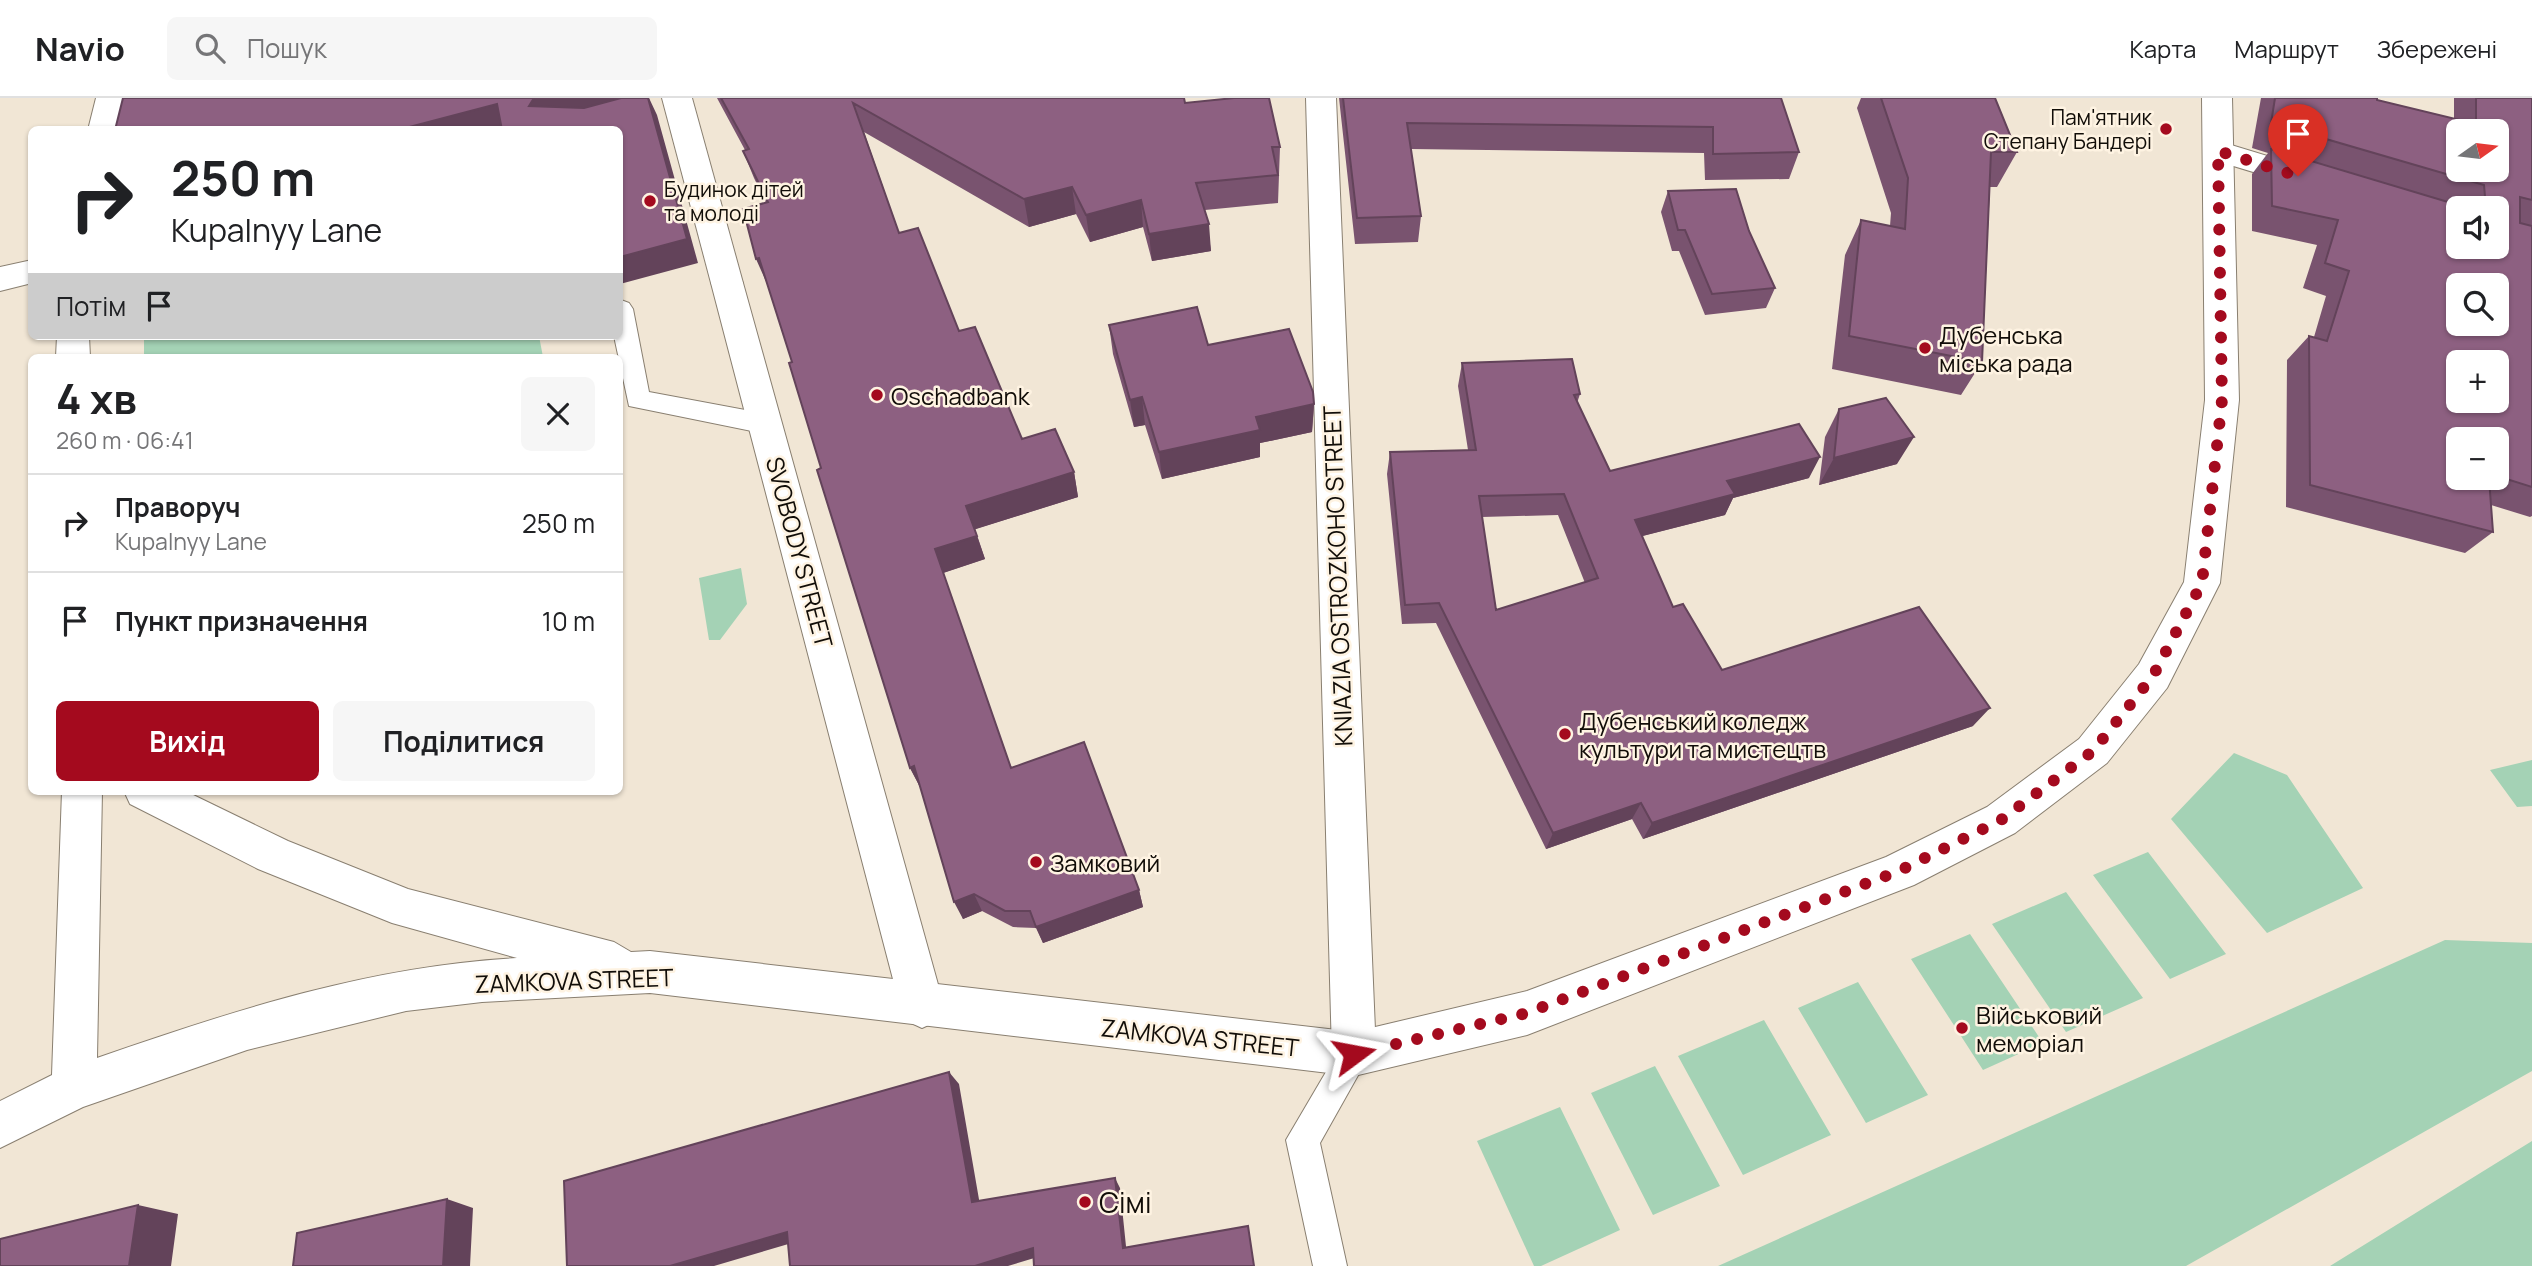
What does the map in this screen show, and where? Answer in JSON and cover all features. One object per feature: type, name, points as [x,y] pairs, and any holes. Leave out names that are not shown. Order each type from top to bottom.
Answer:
[{"type":"main road","points":[[104,126],[111,98]]},
{"type":"main road","name":"KNIAZIA OSTROZKOHO STREET","points":[[1321,98],[1354,1054]]},
{"type":"main road","name":"ZAMKOVA STREET","points":[[0,1125],[74,1088],[247,1028],[406,990],[482,981],[650,972],[922,1006],[1354,1054],[1527,1013],[1899,871],[2001,820],[2093,751],[2153,676],[2202,583],[2222,400],[2217,98]]},
{"type":"main road","name":"SVOBODY STREET","points":[[666,100],[727,283],[922,1006]]},
{"type":"main road","points":[[2218,151],[2338,188]]},
{"type":"main road","points":[[0,279],[28,272]]},
{"type":"main road","points":[[74,1088],[82,795]]},
{"type":"main road","points":[[152,795],[272,855],[407,909],[650,972]]},
{"type":"lane","points":[[623,320],[638,399],[766,424]]},
{"type":"lane","points":[[1330,1266],[1303,1140],[1354,1054]]},
{"type":"green space","points":[[144,340],[540,340],[542,354],[144,354]]},
{"type":"green space","points":[[741,568],[747,604],[720,640],[709,640],[699,578]]},
{"type":"green space","points":[[2234,753],[2287,775],[2363,888],[2267,933],[2171,819]]},
{"type":"green space","points":[[2532,760],[2532,806],[2517,807],[2490,770]]},
{"type":"green space","points":[[2148,852],[2226,954],[2170,979],[2093,875]]},
{"type":"green space","points":[[2066,892],[2143,998],[2066,1032],[1992,924]]},
{"type":"green space","points":[[1970,934],[2043,1043],[1983,1070],[1911,959]]},
{"type":"green space","points":[[2445,940],[2532,943],[2532,1071],[2186,1266],[1718,1266]]},
{"type":"green space","points":[[1858,982],[1928,1095],[1866,1123],[1798,1008]]},
{"type":"green space","points":[[1764,1020],[1831,1135],[1743,1175],[1678,1056]]},
{"type":"green space","points":[[1655,1066],[1720,1186],[1653,1215],[1591,1093]]},
{"type":"green space","points":[[1560,1107],[1620,1230],[1541,1266],[1534,1266],[1477,1141]]},
{"type":"green space","points":[[2532,1141],[2532,1266],[2330,1266]]},
{"type":"building","points":[[123,98],[534,98],[529,106],[584,108],[621,98],[648,98],[687,239],[623,256],[623,126],[501,126],[497,104],[413,126],[116,126]]},
{"type":"building","points":[[721,98],[1184,98],[1185,103],[1269,98],[1280,147],[1272,147],[1278,175],[1196,183],[1209,224],[1149,234],[1141,200],[1086,215],[1072,187],[1024,199],[853,103],[899,233],[918,228],[959,331],[975,327],[1022,439],[1055,429],[1074,472],[966,506],[977,536],[935,549],[1011,768],[1084,742],[1139,890],[1036,927],[1030,911],[1005,911],[974,894],[954,902],[914,766],[910,768],[817,470],[821,468],[789,363],[792,362],[759,258],[756,259],[743,209],[768,202],[743,151],[749,149]]},
{"type":"building","points":[[1343,98],[1781,98],[1799,152],[1713,154],[1713,127],[1407,123],[1421,216],[1357,218]]},
{"type":"building","points":[[1881,98],[1995,98],[2017,152],[1991,152],[1982,362],[1849,336],[1861,220],[1905,229],[1908,178]]},
{"type":"building","points":[[2275,98],[2377,98],[2455,119],[2446,119],[2446,174],[2271,123]]},
{"type":"building","points":[[2476,98],[2532,98],[2532,200],[2520,197],[2520,223],[2532,226],[2532,487],[2509,480],[2509,427],[2446,427],[2446,490],[2490,490],[2493,532],[2310,485],[2309,336],[2327,341],[2349,271],[2325,263],[2338,220],[2272,206],[2271,149],[2446,201],[2446,259],[2509,259],[2509,196],[2485,196],[2484,185],[2474,182],[2510,182],[2510,119],[2476,119]]},
{"type":"building","points":[[1736,189],[1749,231],[1775,288],[1712,294],[1685,230],[1678,230],[1668,191]]},
{"type":"building","points":[[1197,307],[1208,345],[1289,329],[1313,392],[1314,404],[1256,417],[1260,430],[1159,452],[1142,397],[1130,400],[1109,325]]},
{"type":"building","points":[[1572,359],[1580,394],[1574,395],[1610,471],[1799,424],[1820,457],[1727,481],[1735,494],[1635,520],[1673,607],[1683,604],[1722,670],[1919,607],[1990,708],[1652,823],[1641,803],[1553,833],[1439,603],[1405,605],[1390,452],[1476,450],[1462,363]],"holes":[[[1564,494],[1598,578],[1496,610],[1479,496]]]},
{"type":"building","points":[[1886,398],[1914,437],[1834,458],[1839,409]]},
{"type":"building","points":[[949,1072],[972,1202],[1115,1178],[1123,1248],[1248,1226],[1254,1266],[1034,1266],[1033,1248],[975,1266],[790,1266],[787,1232],[670,1266],[567,1266],[564,1181]]},
{"type":"building","points":[[447,1199],[443,1266],[293,1266],[297,1233]]},
{"type":"building","points":[[138,1205],[129,1266],[0,1266],[0,1239]]},
{"type":"place","name":"Пам'ятник Степану Бандері","points":[[2166,129]]},
{"type":"place","name":"Будинок дітей та молоді","points":[[650,201]]},
{"type":"place","name":"Дубенська міська рада","points":[[1925,348]]},
{"type":"place","name":"Oschadbank","points":[[877,395]]},
{"type":"place","name":"Дубенський коледж культури та мистецтв","points":[[1565,734]]},
{"type":"place","name":"Замковий","points":[[1036,862]]},
{"type":"place","name":"Військовий меморіал","points":[[1962,1028]]},
{"type":"place","name":"Сімі","points":[[1085,1202]]},
{"type":"route","points":[[1354,1054],[1527,1013],[1899,871],[2001,820],[2093,751],[2153,676],[2202,583],[2222,400],[2218,151],[2298,176]]}]
